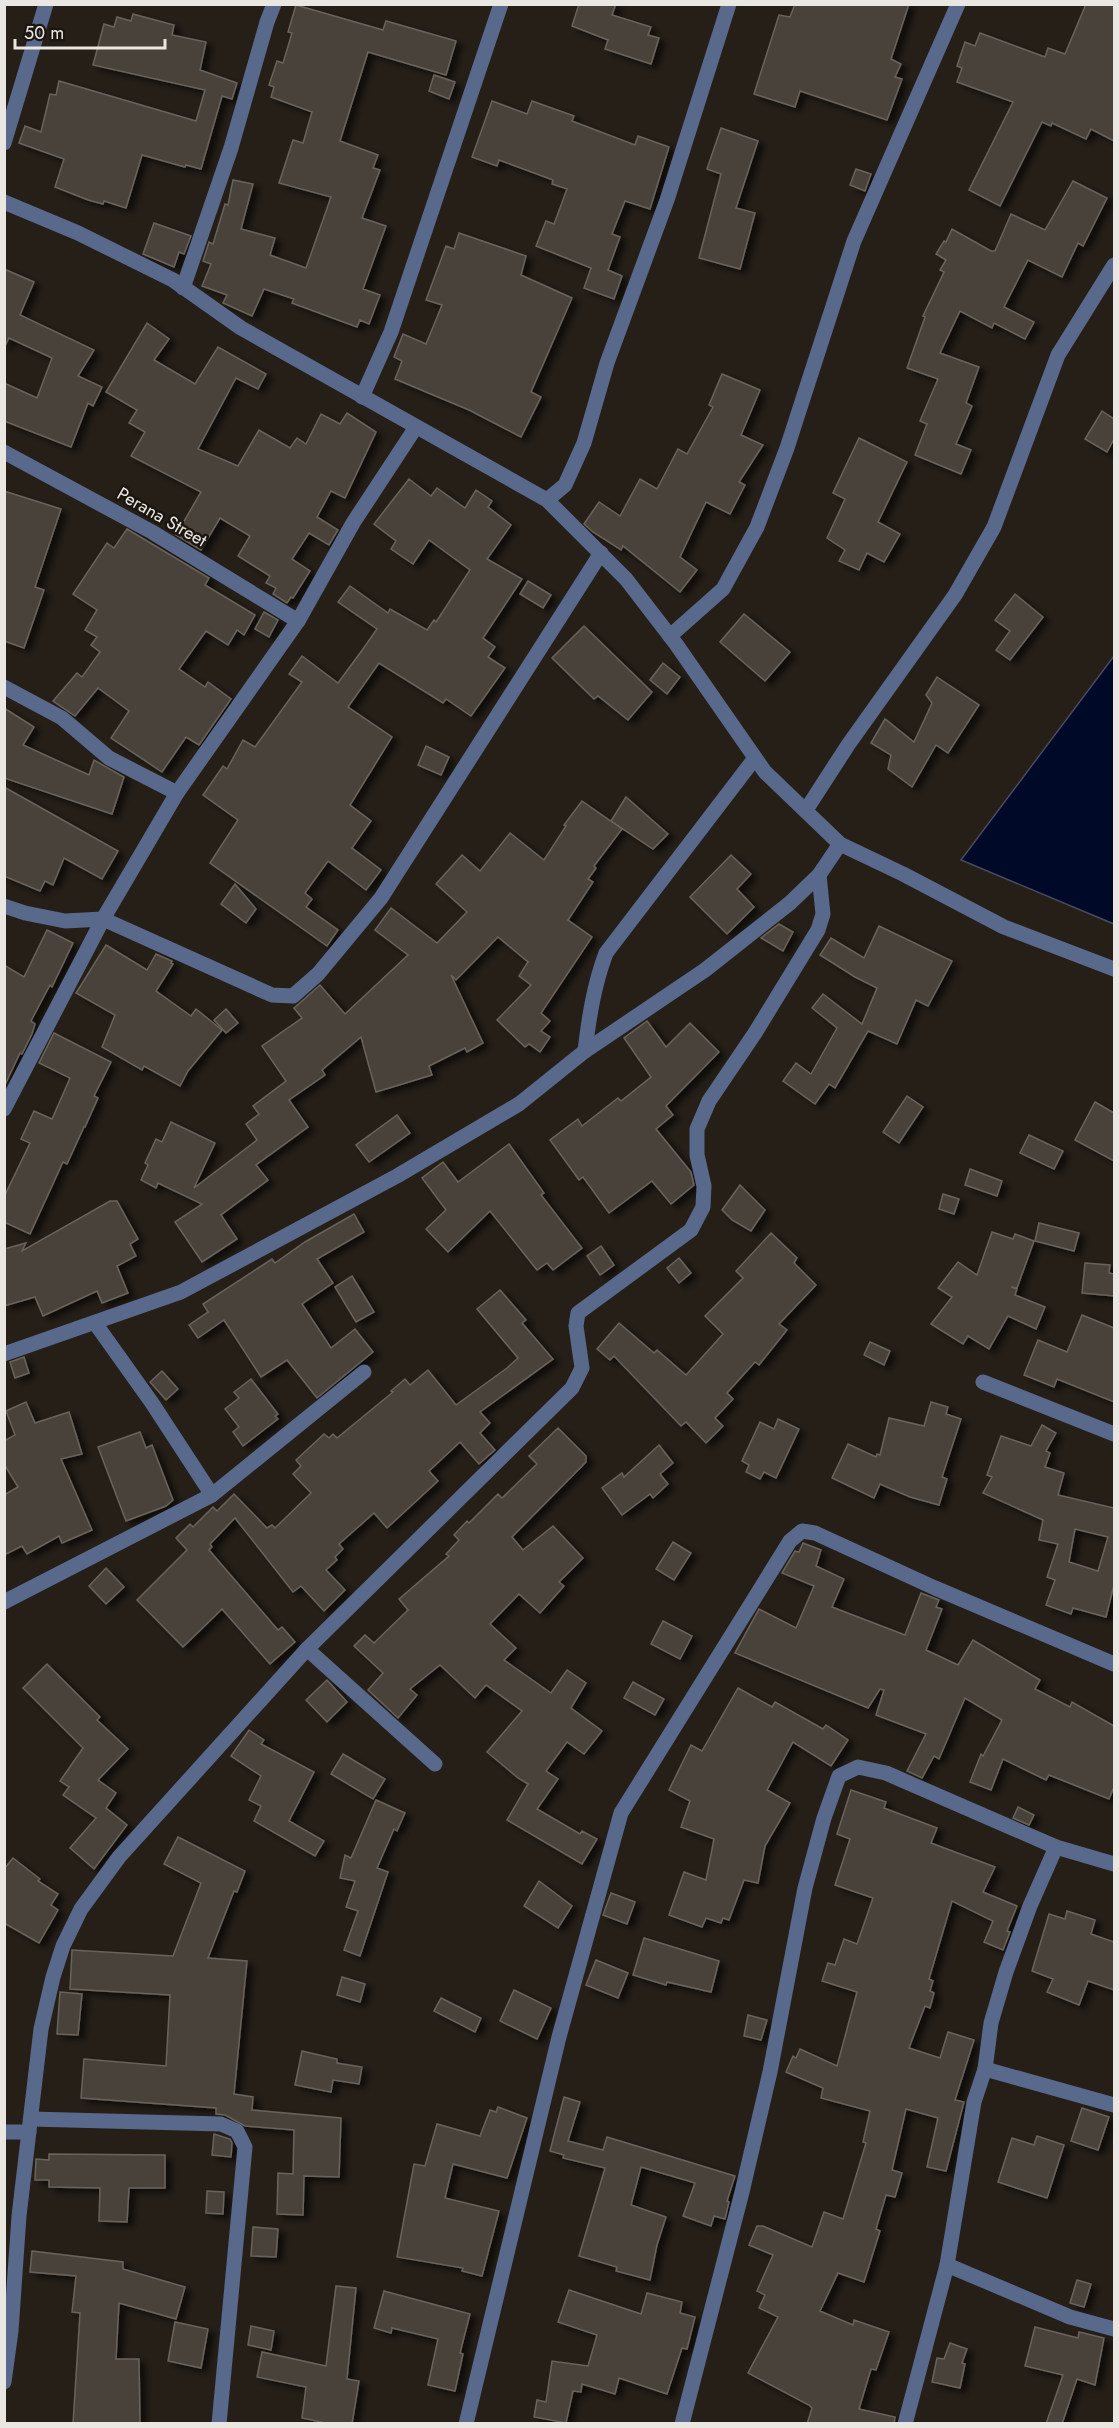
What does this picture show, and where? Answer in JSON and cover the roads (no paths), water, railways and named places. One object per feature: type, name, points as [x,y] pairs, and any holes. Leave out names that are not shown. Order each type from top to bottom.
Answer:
[{"type":"street","points":[[4,143],[46,4]]},
{"type":"street","points":[[183,288],[231,148],[274,4]]},
{"type":"street","points":[[362,396],[391,332],[501,4]]},
{"type":"street","points":[[547,500],[565,485],[584,443],[608,363],[667,200],[729,4]]},
{"type":"street","points":[[670,636],[723,590],[757,527],[798,417],[855,241],[958,4]]},
{"type":"street","points":[[4,202],[78,233],[173,280],[241,328],[547,500],[626,579],[670,636],[765,772],[840,844],[1004,927],[1114,969]]},
{"type":"street","points":[[806,810],[848,745],[955,595],[994,527],[1058,356],[1114,264]]},
{"type":"street","points":[[4,1109],[103,920],[177,793],[297,621],[353,523],[416,427]]},
{"type":"street","name":"Perana Street","points":[[4,452],[152,532],[297,621]]},
{"type":"street","points":[[4,906],[65,921],[103,920],[193,957],[272,994],[293,996],[318,974],[381,898],[601,553]]},
{"type":"street","points":[[4,687],[62,718],[109,758],[177,793]]},
{"type":"street","points":[[585,1051],[594,987],[606,953],[755,758]]},
{"type":"street","points":[[4,1354],[181,1292],[397,1176],[519,1104],[585,1051],[705,970],[789,903],[819,875],[840,844]]},
{"type":"street","points":[[4,2382],[41,2029],[63,1946],[81,1909],[118,1857],[307,1649],[572,1388],[582,1368],[576,1326],[578,1313],[691,1230],[703,1207],[704,1186],[697,1155],[698,1129],[709,1101],[755,1033],[818,930],[823,914],[819,875]]},
{"type":"street","points":[[95,1323],[152,1403],[212,1495]]},
{"type":"street","points":[[4,1602],[212,1495],[364,1372]]},
{"type":"street","points":[[983,1382],[1114,1434]]},
{"type":"street","points":[[466,2424],[559,2037],[621,1813],[789,1541],[802,1531],[815,1533],[934,1588],[1114,1664]]},
{"type":"street","points":[[307,1649],[435,1764]]},
{"type":"street","points":[[682,2424],[755,2138],[770,2072],[804,1888],[839,1776],[858,1767],[886,1773],[1056,1847],[1114,1864]]},
{"type":"street","points":[[905,2424],[947,2265],[974,2102],[985,2069],[991,2023],[1006,1972],[1030,1906],[1056,1847]]},
{"type":"street","points":[[985,2069],[1114,2105]]},
{"type":"street","points":[[4,2132],[30,2126],[221,2124],[237,2131],[245,2147],[219,2424]]},
{"type":"street","points":[[947,2265],[1070,2317],[1114,2329]]},
{"type":"water","points":[[1114,656],[1114,924],[961,860]]}]
